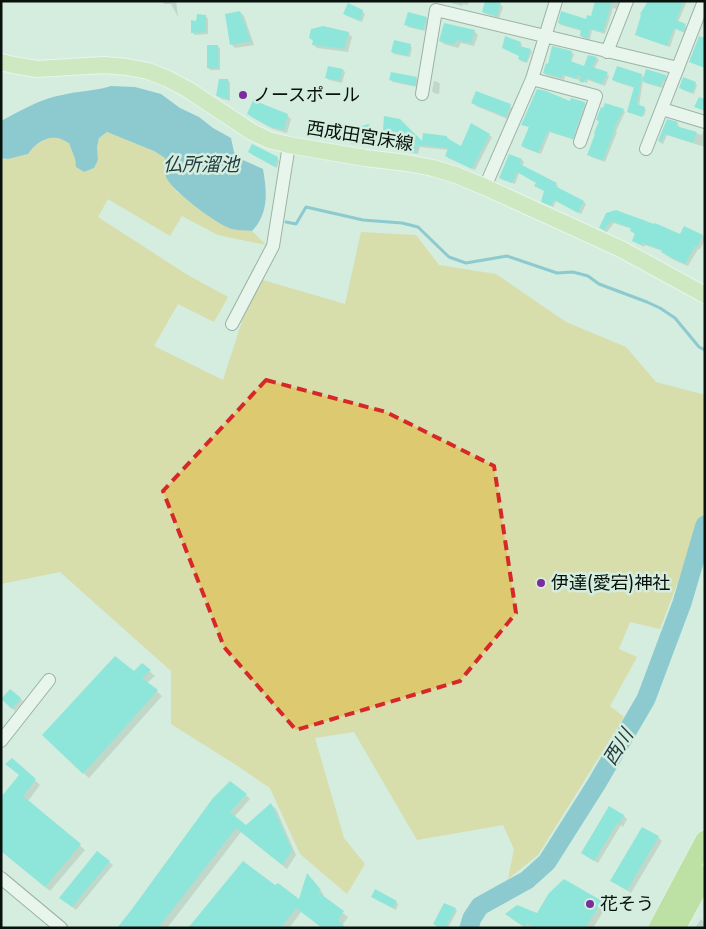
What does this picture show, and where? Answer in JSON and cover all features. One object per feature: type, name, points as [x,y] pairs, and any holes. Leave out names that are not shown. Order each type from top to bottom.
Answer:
[{"type":"highway","points":[[658,928],[705,840]]},
{"type":"highway","points":[[676,928],[705,874]]},
{"type":"main road","name":"西成田宮床線","points":[[1,62],[37,69],[104,65],[126,66],[148,71],[187,89],[252,132],[269,140],[365,158],[407,162],[456,175],[621,249],[705,295]]},
{"type":"street","points":[[485,187],[532,79],[556,1]]},
{"type":"street","points":[[607,52],[627,1]]},
{"type":"street","points":[[646,149],[704,1]]},
{"type":"street","points":[[422,94],[436,10],[678,68]]},
{"type":"street","points":[[532,79],[596,96],[580,142]]},
{"type":"street","points":[[662,109],[705,122]]},
{"type":"street","points":[[232,324],[273,246],[289,145]]},
{"type":"street","points":[[1,741],[49,680]]},
{"type":"street","points":[[1,878],[61,928]]},
{"type":"highlighted area","points":[[266,380],[386,412],[494,466],[516,613],[460,681],[296,730],[224,647],[163,491]]},
{"type":"shaded area","points":[[107,132],[154,151],[165,158],[166,177],[177,192],[204,213],[230,228],[252,231],[266,245],[218,235],[182,216],[170,236],[108,199],[98,217],[186,274],[228,297],[214,322],[178,304],[154,346],[223,380],[256,278],[345,304],[361,232],[416,235],[439,265],[496,274],[566,322],[626,347],[656,382],[705,395],[705,510],[660,629],[630,622],[619,649],[637,657],[610,706],[624,717],[538,855],[508,879],[514,849],[503,825],[417,840],[354,732],[315,738],[344,838],[365,864],[347,894],[300,854],[270,788],[171,724],[171,671],[60,572],[1,584],[1,158],[8,159],[28,154],[33,147],[44,140],[59,138],[69,143],[76,167],[84,172],[94,168],[98,160],[97,147],[99,138]]},
{"type":"water","name":"仏所溜池","points":[[111,86],[135,87],[161,94],[180,108],[199,117],[213,128],[231,138],[234,152],[243,160],[263,169],[266,194],[264,210],[258,224],[252,231],[229,228],[204,213],[170,183],[165,175],[165,158],[154,151],[107,132],[99,138],[97,147],[98,160],[94,168],[84,172],[76,167],[69,143],[59,138],[44,140],[33,147],[28,154],[8,159],[1,158],[1,121],[46,99]]},
{"type":"building","points":[[485,1],[501,3],[497,16],[482,12]]},
{"type":"building","points":[[595,1],[612,1],[603,32],[590,29],[588,38],[580,36],[581,30],[558,23],[561,11],[586,19],[587,15],[591,16]]},
{"type":"building","points":[[648,1],[684,1],[676,20],[686,24],[683,32],[674,28],[667,46],[635,35],[640,14]]},
{"type":"building","points":[[348,3],[363,10],[360,21],[343,14]]},
{"type":"building","points":[[240,11],[251,41],[230,45],[225,14]]},
{"type":"building","points":[[408,12],[427,17],[423,30],[404,25]]},
{"type":"building","points":[[197,14],[206,15],[206,32],[191,33],[191,20],[196,21]]},
{"type":"building","points":[[444,23],[475,30],[471,43],[457,40],[454,45],[439,41]]},
{"type":"building","points":[[323,26],[349,32],[344,49],[312,45],[313,40],[309,38],[311,29]]},
{"type":"building","points":[[505,36],[521,42],[519,46],[531,49],[526,62],[518,59],[519,56],[502,48]]},
{"type":"building","points":[[699,36],[705,38],[705,68],[689,62]]},
{"type":"building","points":[[394,40],[411,44],[408,56],[391,52]]},
{"type":"building","points":[[207,45],[218,45],[219,68],[207,68]]},
{"type":"building","points":[[552,46],[572,51],[570,61],[584,66],[588,55],[597,57],[592,67],[608,72],[602,84],[586,78],[583,83],[579,81],[581,76],[578,75],[576,79],[563,74],[562,78],[543,73],[546,63],[548,64]]},
{"type":"building","points":[[328,66],[343,69],[340,81],[325,78]]},
{"type":"building","points":[[617,66],[642,74],[637,104],[645,107],[642,117],[627,112],[634,87],[612,80]]},
{"type":"building","points":[[646,69],[666,75],[660,87],[642,81]]},
{"type":"building","points":[[391,72],[417,77],[415,86],[389,80]]},
{"type":"building","points":[[683,77],[696,82],[692,93],[679,88]]},
{"type":"building","points":[[219,79],[228,79],[229,99],[216,96]]},
{"type":"building","points":[[537,89],[570,101],[571,98],[585,102],[573,139],[548,131],[538,153],[521,146],[529,127],[521,125]]},
{"type":"building","points":[[476,91],[511,104],[506,117],[471,103]]},
{"type":"building","points":[[699,97],[705,99],[705,111],[694,107]]},
{"type":"building","points":[[253,100],[288,114],[284,130],[268,126],[247,114]]},
{"type":"building","points":[[605,103],[624,109],[614,128],[603,160],[587,155],[599,121],[596,120],[601,107],[603,108]]},
{"type":"building","points":[[384,116],[400,119],[422,141],[423,133],[447,136],[447,138],[461,146],[471,123],[490,134],[472,169],[445,156],[448,148],[418,145],[415,153],[399,149],[402,134],[383,130]]},
{"type":"building","points":[[667,119],[678,122],[676,126],[697,132],[693,143],[665,134],[661,142],[658,141]]},
{"type":"building","points":[[369,124],[372,138],[351,144],[349,129]]},
{"type":"building","points":[[252,144],[278,157],[275,167],[248,152]]},
{"type":"building","points":[[509,154],[522,159],[520,164],[557,183],[555,186],[584,201],[578,213],[554,200],[551,206],[541,202],[544,191],[534,186],[536,183],[517,172],[512,183],[499,178]]},
{"type":"building","points":[[616,210],[655,223],[680,234],[684,226],[703,235],[685,264],[661,252],[662,250],[632,241],[635,233],[630,231],[631,228],[611,221],[604,230],[599,228],[606,213]]},
{"type":"building","points":[[115,656],[134,671],[142,663],[151,670],[142,678],[158,690],[83,774],[42,735]]},
{"type":"building","points":[[10,689],[21,698],[12,709],[1,699]]},
{"type":"building","points":[[12,758],[36,779],[23,796],[81,844],[45,887],[1,851],[1,797],[19,775],[5,764]]},
{"type":"building","points":[[230,781],[247,794],[230,812],[246,825],[271,803],[292,850],[282,865],[236,828],[158,928],[117,928],[213,798]]},
{"type":"building","points":[[609,806],[624,815],[594,861],[581,853]]},
{"type":"building","points":[[642,827],[659,836],[627,890],[610,881]]},
{"type":"building","points":[[97,851],[110,861],[72,907],[59,898]]},
{"type":"building","points":[[243,861],[275,885],[278,883],[299,899],[307,873],[321,890],[318,892],[344,911],[338,920],[346,928],[322,928],[296,908],[281,928],[188,928]]},
{"type":"building","points":[[564,879],[602,901],[585,928],[534,928],[527,923],[525,927],[505,914],[517,905],[537,913],[549,893]]},
{"type":"building","points":[[375,889],[397,901],[393,908],[371,897]]},
{"type":"building","points":[[444,903],[456,908],[445,928],[440,928],[433,924]]},
{"type":"waterway","points":[[286,222],[296,224],[306,207],[363,220],[402,223],[418,227],[449,257],[466,263],[507,256],[557,273],[573,272],[588,276],[599,284],[660,308],[675,318],[699,347],[705,350]]},
{"type":"waterway","name":"西川","points":[[469,928],[472,918],[480,906],[527,880],[547,862],[597,783],[646,699],[682,603],[705,525]]},
{"type":"place","name":"ノースポール","points":[[243,95]]},
{"type":"place","name":"伊達(愛宕)神社","points":[[541,583]]},
{"type":"place","name":"花そう","points":[[590,904]]}]
